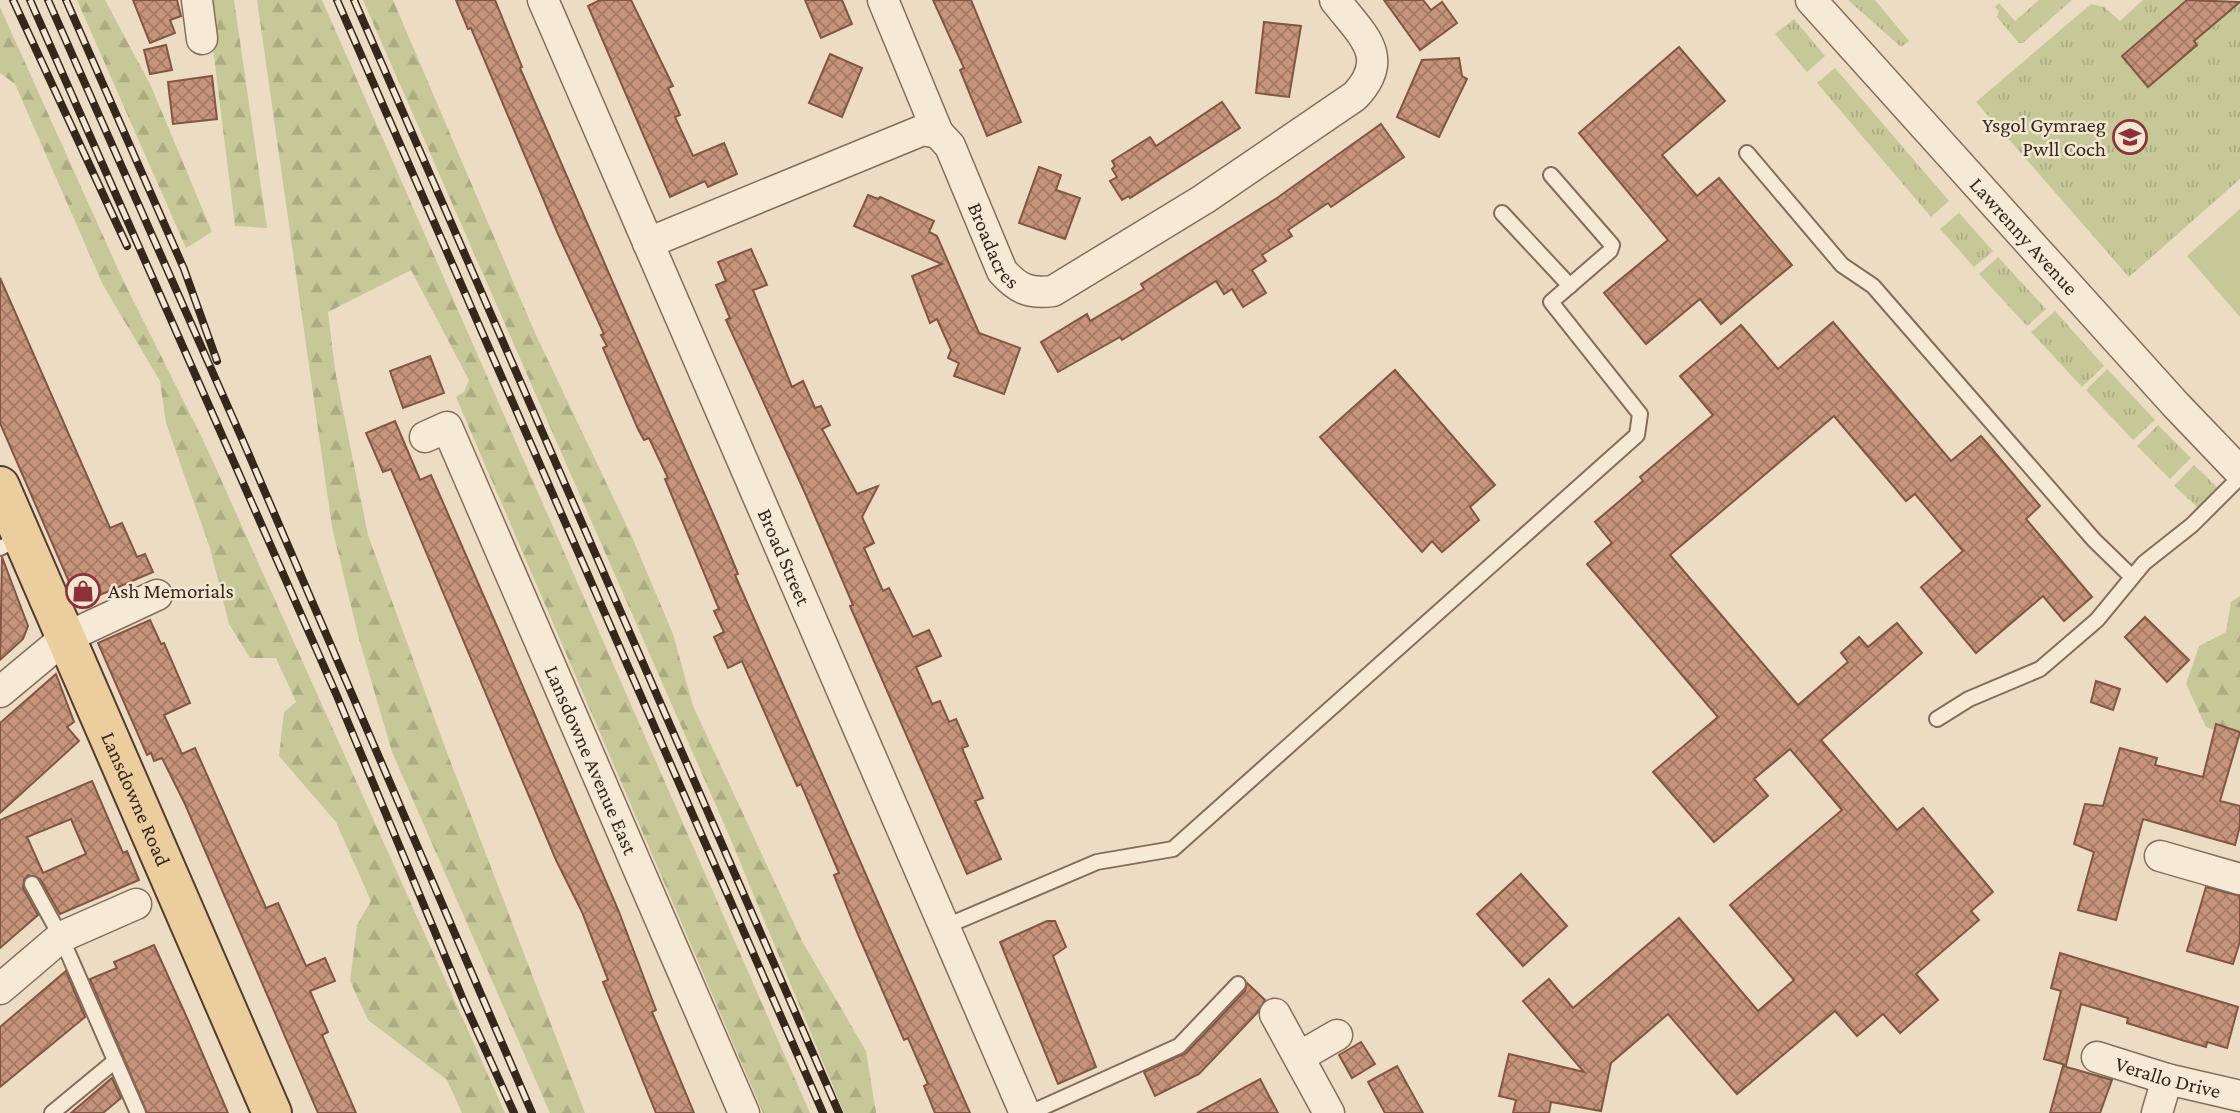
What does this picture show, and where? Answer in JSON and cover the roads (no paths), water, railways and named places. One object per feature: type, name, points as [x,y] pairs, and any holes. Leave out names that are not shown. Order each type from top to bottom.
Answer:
[{"type":"main road","name":"Lansdowne Road","points":[[0,486],[11,543],[65,638],[272,1113]]},
{"type":"street","points":[[197,0],[202,39]]},
{"type":"street","name":"Broad Street","points":[[543,0],[1025,1113]]},
{"type":"street","name":"Broadacres","points":[[883,0],[938,133],[950,146],[1002,271],[1016,287],[1034,293],[1053,291],[1204,199],[1355,96],[1369,81],[1374,66],[1370,47],[1335,0]]},
{"type":"street","name":"Lawrenny Avenue","points":[[1811,0],[2133,359],[2240,474]]},
{"type":"street","points":[[648,243],[907,134],[923,130],[938,133]]},
{"type":"street","name":"Lansdowne Avenue East","points":[[425,437],[447,428],[744,1113]]},
{"type":"street","points":[[0,692],[65,638],[157,595]]},
{"type":"street","points":[[2160,856],[2240,879]]},
{"type":"street","points":[[0,989],[61,937],[136,904]]},
{"type":"street","points":[[1275,1014],[1329,1113]]},
{"type":"street","points":[[1299,1058],[1338,1035]]},
{"type":"street","name":"Verallo Drive","points":[[2097,1056],[2166,1079],[2240,1095]]},
{"type":"street","points":[[2157,1113],[2166,1079]]},
{"type":"lane","points":[[1747,153],[1842,265],[1873,286],[2094,540],[2132,577]]},
{"type":"lane","points":[[944,928],[1097,862],[1173,849],[1637,435],[1640,414],[1551,302],[1610,251],[1612,245],[1551,175]]},
{"type":"lane","points":[[1502,213],[1570,286]]},
{"type":"lane","points":[[1937,719],[1969,699],[2040,669],[2097,620],[2144,563],[2192,525],[2240,474]]},
{"type":"lane","points":[[32,884],[61,937],[138,1113]]},
{"type":"lane","points":[[1031,1113],[1179,1046],[1238,984]]},
{"type":"lane","points":[[52,1113],[115,1061]]},
{"type":"railway","points":[[13,0],[127,246]]},
{"type":"railway","points":[[30,0],[337,696],[464,1002],[514,1113]]},
{"type":"railway","points":[[48,0],[243,441],[532,1113]]},
{"type":"railway","points":[[66,0],[184,269],[217,361]]},
{"type":"railway","points":[[337,0],[823,1113]]},
{"type":"railway","points":[[354,0],[839,1113]]},
{"type":"place","name":"Ysgol Gymraeg Pwll Coch","points":[[2130,137]]},
{"type":"place","name":"Ash Memorials","points":[[83,591]]}]
